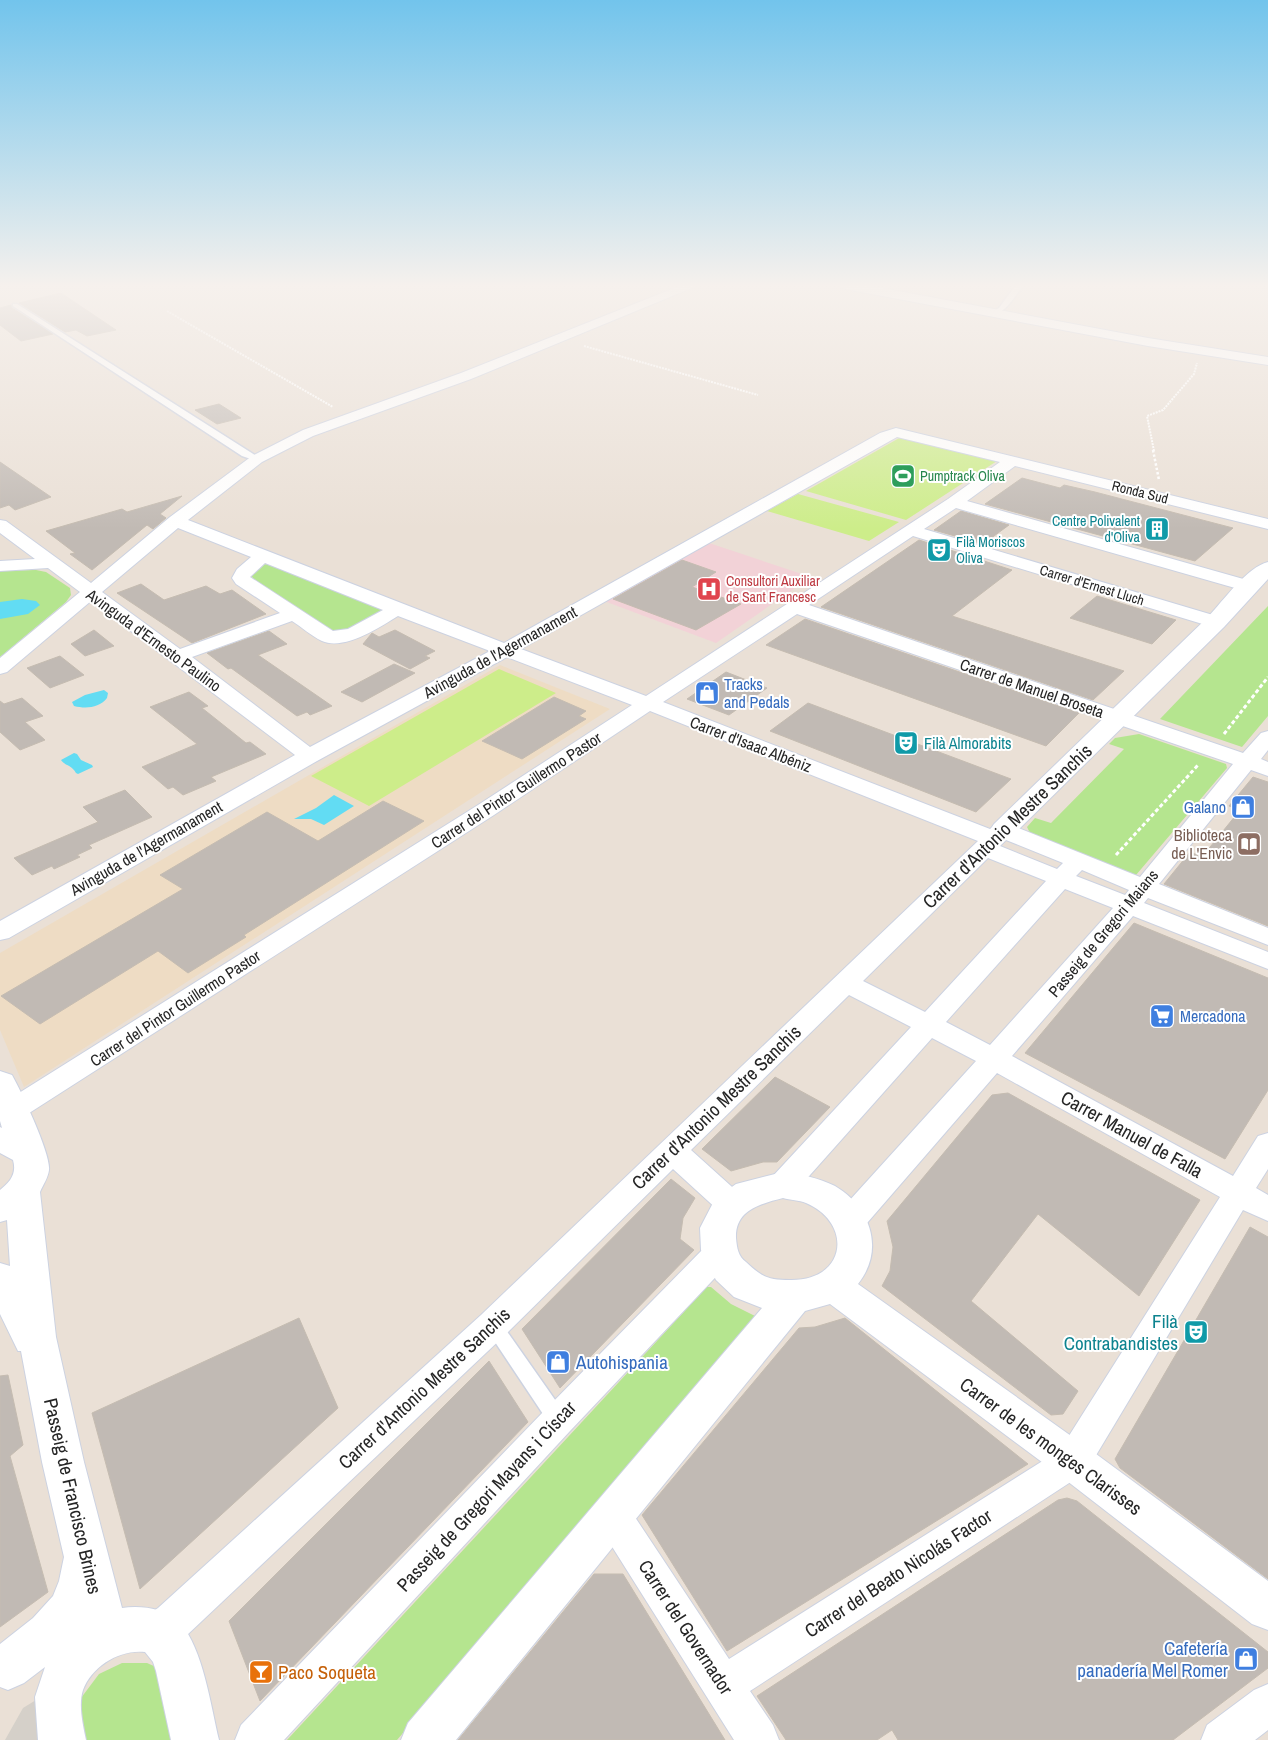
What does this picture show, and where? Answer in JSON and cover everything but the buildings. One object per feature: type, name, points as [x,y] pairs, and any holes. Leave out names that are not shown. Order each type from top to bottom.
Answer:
[{"type":"street","points":[[0,668],[176,521],[257,459],[308,433],[491,366]]},
{"type":"street","name":"Avinguda de l'Agermanament","points":[[0,932],[308,756],[507,650],[885,436],[896,432],[906,433],[1013,460]]},
{"type":"street","name":"Ronda Sud","points":[[1013,460],[1268,524]]},
{"type":"street","name":"Carrer del Pintor Guillermo Pastor","points":[[6,1096],[470,820],[796,607],[954,502],[1013,460]]},
{"type":"street","points":[[954,502],[1248,586]]},
{"type":"street","name":"Carrer d'Isaac Albéniz","points":[[176,521],[397,609],[649,704],[993,839],[1060,880],[1136,897],[1268,937]]},
{"type":"street","name":"Avinguda d'Ernesto Paulino","points":[[0,525],[178,656],[308,756]]},
{"type":"street","name":"Carrer d'Ernest Lluch","points":[[910,530],[1216,622]]},
{"type":"street","points":[[263,555],[243,573],[241,578],[329,637],[336,638],[348,635],[397,609]]},
{"type":"street","points":[[0,566],[51,563]]},
{"type":"street","name":"Carrer d'Antonio Mestre Sanchis","points":[[156,1633],[172,1622],[493,1325],[1119,718],[1216,622],[1248,586],[1267,570]]},
{"type":"street","name":"Carrer de Manuel Broseta","points":[[796,607],[1268,769]]},
{"type":"street","points":[[178,656],[294,614]]},
{"type":"street","name":"Passeig de Gregori Maians","points":[[850,1221],[1136,897],[1268,737]]},
{"type":"street","points":[[993,839],[1078,860],[1102,870],[1136,897]]},
{"type":"street","points":[[783,1185],[1078,860]]},
{"type":"street","name":"Carrer d'Isaac Albéniz","points":[[1136,897],[1268,961]]},
{"type":"street","points":[[845,982],[995,1059]]},
{"type":"street","name":"Carrer Manuel de Falla","points":[[995,1059],[1268,1209]]},
{"type":"street","points":[[6,1096],[13,1146],[32,1163],[30,1177],[11,1200]]},
{"type":"street","points":[[1073,1461],[1268,1144]]},
{"type":"street","points":[[672,1150],[730,1203]]},
{"type":"street","points":[[783,1185],[803,1188],[822,1196],[838,1207],[850,1221],[856,1238],[855,1256],[847,1273],[833,1286],[815,1294],[794,1297],[774,1296],[756,1290],[739,1280],[727,1268],[718,1254],[716,1235],[720,1218],[730,1203],[745,1193],[763,1187],[783,1185]]},
{"type":"street","name":"Passeig de Francisco Brines","points":[[11,1200],[29,1273],[41,1356],[85,1555],[93,1645]]},
{"type":"street","name":"Passeig de Gregori Mayans i Císcar","points":[[256,1740],[558,1420],[718,1254]]},
{"type":"street","name":"Passeig de Francisco Brines","points":[[0,1278],[41,1356]]},
{"type":"street","name":"Carrer de les monges Clarisses","points":[[833,1286],[1073,1461],[1268,1608]]},
{"type":"street","points":[[425,1740],[794,1297]]},
{"type":"street","name":"Carrer del Beato Nicolás Factor","points":[[724,1685],[1073,1461]]},
{"type":"street","name":"Carrer del Governador","points":[[612,1514],[758,1740]]},
{"type":"street","points":[[4,1670],[44,1640],[66,1618],[80,1591],[85,1555]]},
{"type":"street","points":[[4,1670],[41,1657],[93,1645],[128,1630],[142,1629],[156,1633],[163,1638],[175,1656],[195,1740]]},
{"type":"street","points":[[62,1740],[58,1717],[58,1698],[69,1670],[93,1645]]},
{"type":"street","points":[[1222,1740],[1268,1704]]},
{"type":"lane","points":[[109,366],[244,454],[257,459]]},
{"type":"lane","points":[[493,1325],[558,1420]]},
{"type":"path","points":[[262,366],[351,418]]},
{"type":"path","points":[[656,366],[758,395]]},
{"type":"path","points":[[1163,498],[1147,416],[1163,410],[1194,374],[1196,366]]},
{"type":"path","points":[[1102,870],[1212,750],[1268,677]]},
{"type":"shaded area","name":"Consultori Auxiliar de Sant Francesc","points":[[706,542],[811,577],[716,643],[604,601]]},
{"type":"shaded area","points":[[500,665],[610,709],[24,1087],[0,1030],[0,953]]},
{"type":"shaded area","points":[[36,1700],[42,1740],[5,1740],[23,1708]]},
{"type":"green space","name":"Pumptrack Oliva","points":[[901,437],[997,461],[906,520],[806,491]]},
{"type":"green space","points":[[798,494],[899,522],[869,541],[767,511]]},
{"type":"green space","points":[[268,564],[381,610],[377,614],[344,631],[333,631],[253,579],[251,574],[260,565]]},
{"type":"green space","points":[[36,570],[46,572],[70,588],[71,595],[66,602],[0,657],[0,571]]},
{"type":"green space","points":[[1268,606],[1268,716],[1242,747],[1160,719]]},
{"type":"green space","points":[[499,669],[556,693],[369,806],[311,776]]},
{"type":"green space","points":[[1139,734],[1226,764],[1227,768],[1136,875],[1128,876],[1033,839],[1027,827],[1035,818],[1051,823],[1124,749],[1109,744],[1115,738]]},
{"type":"green space","points":[[707,1287],[711,1287],[731,1304],[755,1316],[661,1430],[397,1740],[287,1740]]},
{"type":"green space","points":[[122,1663],[147,1663],[156,1667],[177,1740],[80,1740],[81,1698],[99,1674]]},
{"type":"water","points":[[22,599],[36,601],[40,605],[28,614],[0,619],[0,602]]},
{"type":"water","points":[[104,690],[108,693],[107,698],[96,706],[79,707],[74,706],[72,702],[85,695]]},
{"type":"water","points":[[74,753],[93,767],[78,774],[76,773],[73,768],[61,760]]},
{"type":"water","points":[[334,795],[354,806],[324,825],[311,819],[294,819],[316,808]]},
{"type":"place","name":"Pumptrack Oliva","points":[[903,476]]},
{"type":"place","name":"Centre Polivalent d'Oliva","points":[[1157,529]]},
{"type":"place","name":"Filà Moriscos Oliva","points":[[939,550]]},
{"type":"place","name":"Consultori Auxiliar de Sant Francesc","points":[[709,589]]},
{"type":"place","name":"Tracks and Pedals","points":[[707,693]]},
{"type":"place","name":"Filà Almorabits","points":[[906,743]]},
{"type":"place","name":"Galano","points":[[1243,807]]},
{"type":"place","name":"Biblioteca de L'Envic","points":[[1249,844]]},
{"type":"place","name":"Mercadona","points":[[1162,1016]]},
{"type":"place","name":"Filà Contrabandistes","points":[[1196,1332]]},
{"type":"place","name":"Autohispania","points":[[558,1362]]},
{"type":"place","name":"Cafetería panadería Mel Romer","points":[[1246,1659]]},
{"type":"place","name":"Paco Soqueta","points":[[261,1672]]}]
